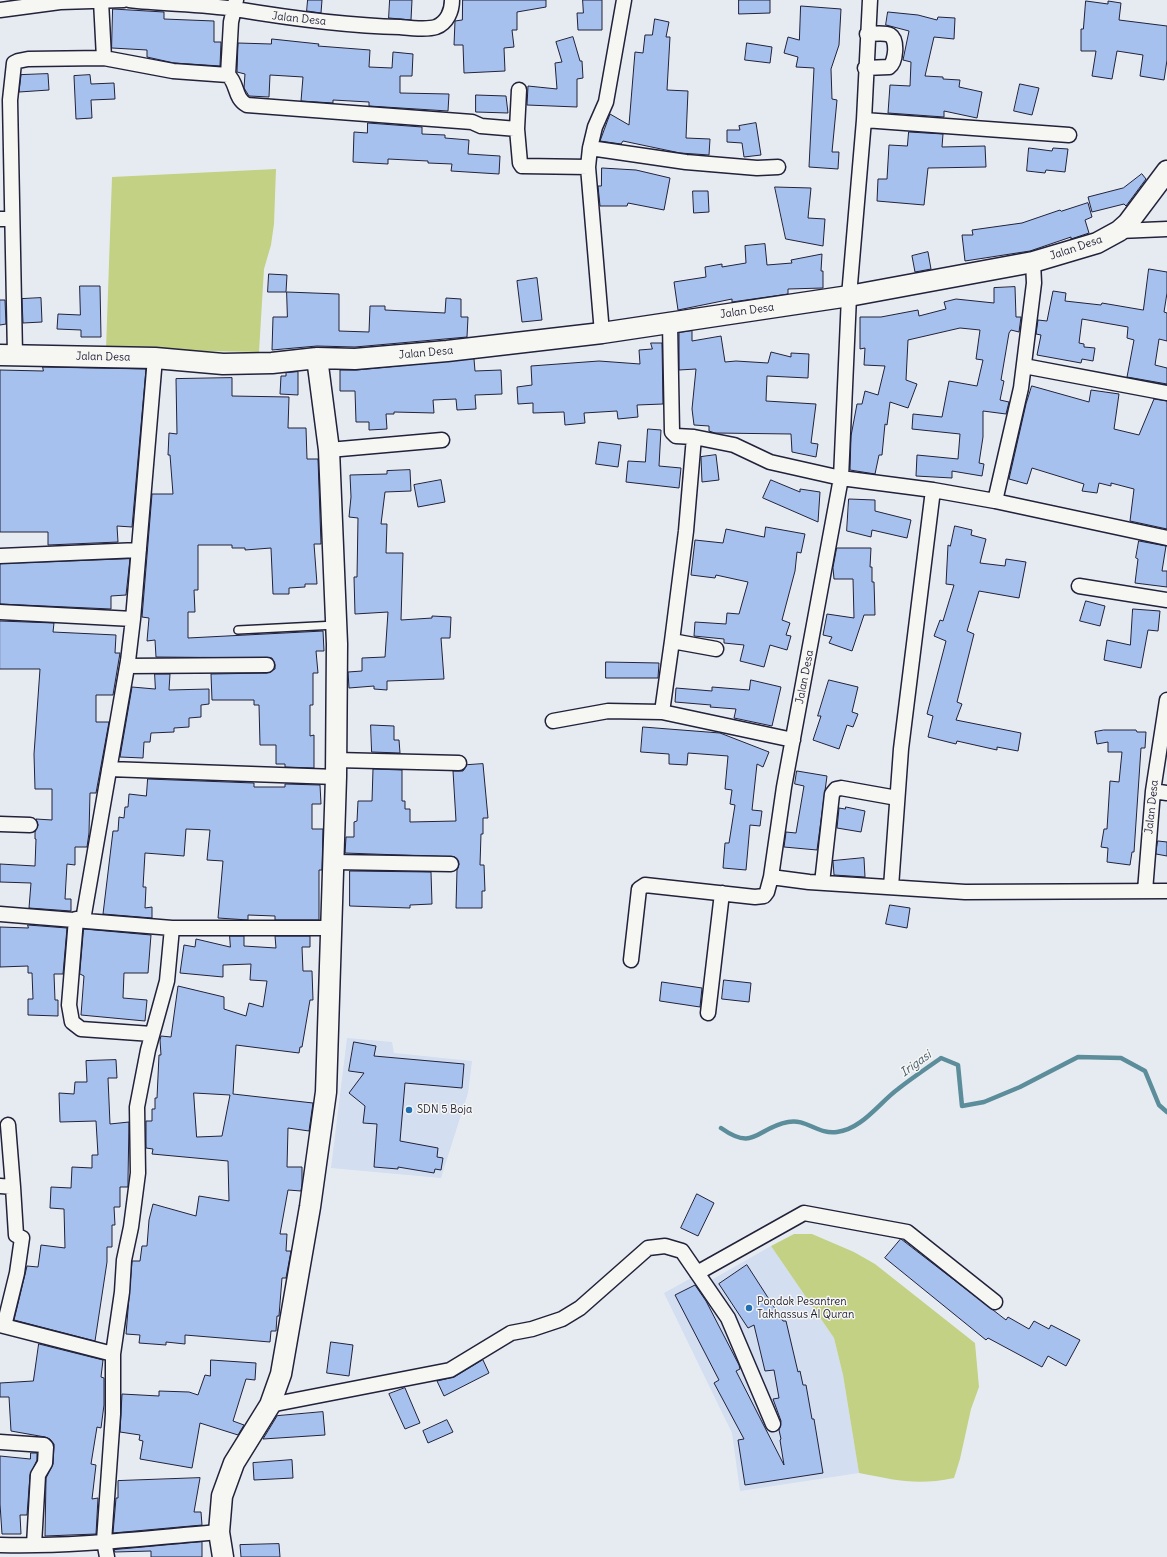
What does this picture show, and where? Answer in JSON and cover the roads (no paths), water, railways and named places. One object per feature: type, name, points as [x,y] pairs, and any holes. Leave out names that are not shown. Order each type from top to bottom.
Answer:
[{"type":"street","points":[[4,6],[124,0]]},
{"type":"street","name":"Jalan Desa","points":[[129,0],[235,5],[261,14],[382,27],[435,27],[443,23],[448,17],[451,11],[452,0]]},
{"type":"street","points":[[602,333],[588,167],[590,148],[595,127],[606,102],[624,0]]},
{"type":"street","name":"Jalan Desa","points":[[722,893],[764,896],[767,892],[771,877],[784,787],[841,478],[849,296],[864,120],[865,68],[870,0]]},
{"type":"street","points":[[101,1],[104,58]]},
{"type":"street","points":[[228,75],[231,22],[235,5]]},
{"type":"street","points":[[865,68],[889,67],[895,60],[894,41],[892,37],[887,34],[867,34]]},
{"type":"street","points":[[8,355],[5,102],[14,63],[18,61],[28,59],[104,58],[173,71],[228,75],[234,81],[238,98],[247,105],[472,122],[481,126],[517,129]]},
{"type":"street","points":[[519,90],[517,129],[521,166],[588,167]]},
{"type":"street","points":[[864,120],[1069,135]]},
{"type":"street","points":[[590,148],[686,162],[757,168],[778,167]]},
{"type":"street","name":"Jalan Desa","points":[[8,355],[155,358],[223,364],[272,363],[317,358],[356,359],[447,351],[602,333],[849,296],[1033,262],[1097,243],[1119,231],[1136,214],[1167,171]]},
{"type":"street","name":"Jalan Desa","points":[[1119,231],[1167,228]]},
{"type":"street","points":[[995,501],[1021,388],[1034,283],[1033,262]]},
{"type":"street","points":[[670,323],[672,432],[676,436],[694,437],[734,445],[770,462],[841,478],[933,490],[995,501],[1167,538]]},
{"type":"street","points":[[152,1034],[81,1029],[72,1022],[69,1005],[80,920],[110,769],[127,666],[133,619],[155,358]]},
{"type":"street","points":[[223,1557],[219,1532],[222,1496],[234,1464],[270,1405],[281,1374],[319,1144],[326,1092],[334,862],[336,768],[336,625],[329,450],[317,358]]},
{"type":"street","points":[[1024,366],[1167,393]]},
{"type":"street","points":[[662,712],[686,531],[694,437]]},
{"type":"street","points":[[329,450],[442,440]]},
{"type":"street","points":[[891,887],[901,749],[933,490]]},
{"type":"street","points":[[0,556],[139,550]]},
{"type":"street","points":[[1079,586],[1167,600]]},
{"type":"street","points":[[0,612],[133,619]]},
{"type":"street","points":[[672,641],[716,649]]},
{"type":"street","points":[[127,666],[267,665]]},
{"type":"street","name":"Jalan Desa","points":[[1145,891],[1160,792],[1167,700]]},
{"type":"street","points":[[553,721],[608,711],[662,712],[793,740]]},
{"type":"street","points":[[110,769],[336,768],[459,763]]},
{"type":"street","points":[[822,883],[832,794],[836,789],[841,788],[897,798]]},
{"type":"street","points":[[0,824],[30,826]]},
{"type":"street","points":[[334,862],[451,864]]},
{"type":"street","points":[[771,877],[822,883],[965,892],[1167,891]]},
{"type":"street","points":[[631,960],[639,889],[641,886],[645,885],[722,893],[708,1013]]},
{"type":"street","points":[[0,914],[172,928],[332,928]]},
{"type":"street","points":[[107,1557],[104,1541],[113,1414],[113,1354],[122,1292],[124,1260],[131,1227],[138,1173],[138,1107],[152,1034],[167,981],[172,928]]},
{"type":"street","points":[[8,1125],[5,1151],[6,1187],[16,1235],[22,1238],[17,1273],[2,1326],[113,1354]]},
{"type":"street","points":[[697,1273],[804,1212],[907,1232],[995,1302]]},
{"type":"street","points":[[270,1405],[450,1370],[511,1333],[532,1329],[562,1319],[580,1308],[648,1248],[664,1246],[682,1251],[728,1318],[774,1424]]},
{"type":"street","points":[[0,1442],[44,1445],[46,1447],[45,1463],[38,1475],[34,1545]]},
{"type":"street","points":[[0,1545],[34,1545],[104,1541],[219,1532]]},
{"type":"lane","points":[[238,630],[336,625]]},
{"type":"waterway","name":"Irigasi","points":[[721,1128],[732,1135],[741,1138],[749,1138],[777,1125],[794,1121],[801,1122],[824,1131],[837,1132],[846,1130],[870,1115],[898,1089],[941,1058],[958,1065],[962,1106],[984,1102],[1020,1087],[1078,1057],[1121,1058],[1145,1071],[1159,1105],[1167,1112]]},
{"type":"place","name":"SDN 5 Boja","points":[[409,1110]]},
{"type":"place","name":"Pondok Pesantren Takhassus Al Quran","points":[[749,1308]]}]
